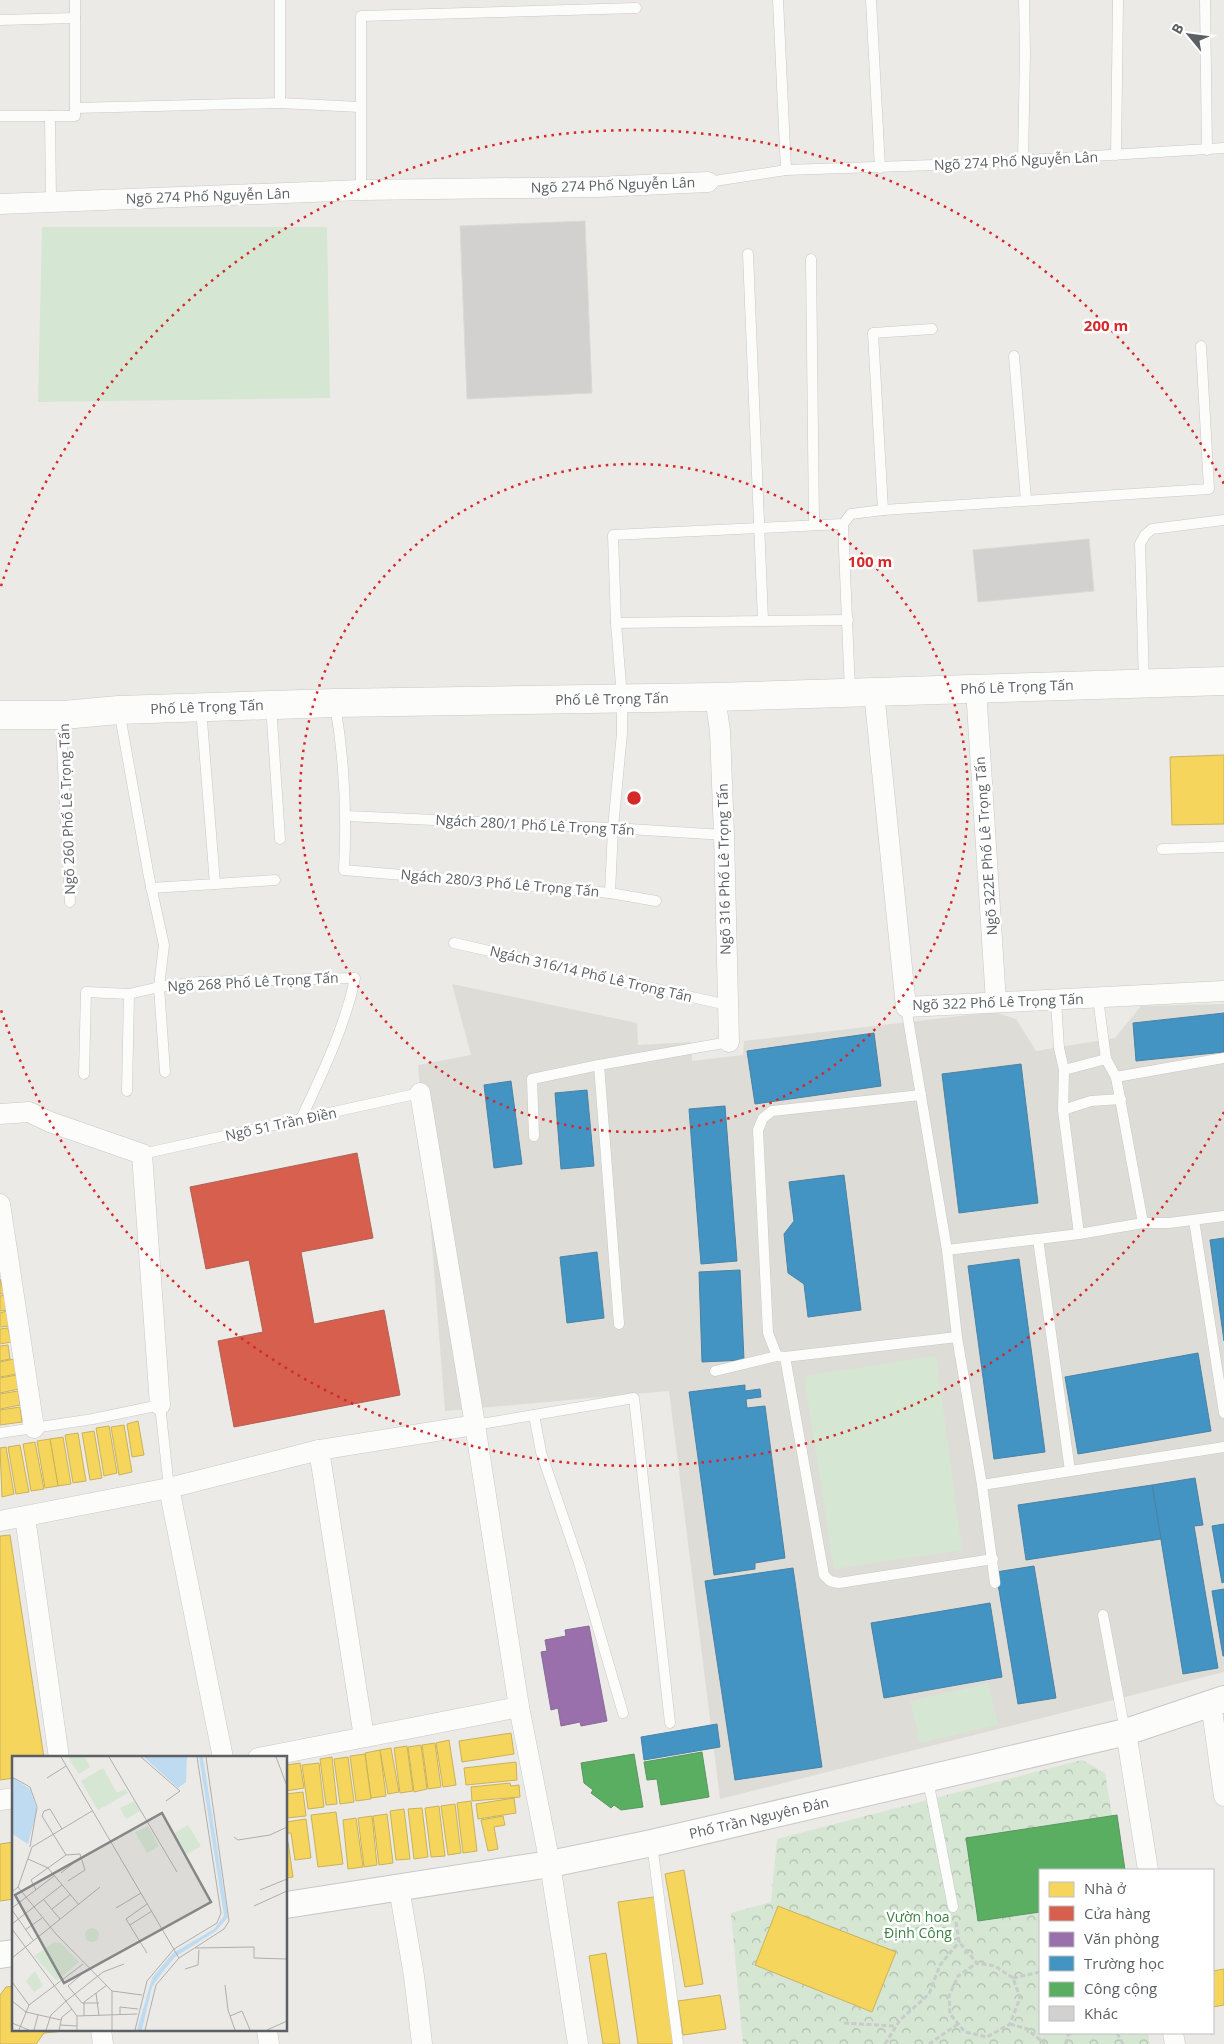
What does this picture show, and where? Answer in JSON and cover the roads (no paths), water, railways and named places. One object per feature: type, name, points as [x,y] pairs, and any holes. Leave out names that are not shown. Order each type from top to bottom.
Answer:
[{"type":"main road","name":"Phố Lê Trọng Tấn","points":[[0,716],[335,703],[715,697],[1224,681]]},
{"type":"street","name":"Ngõ 274 Phố Nguyễn Lân","points":[[0,204],[361,190],[598,187],[708,182]]},
{"type":"street","name":"Ngõ 322E Phố Lê Trọng Tấn","points":[[976,689],[996,1002]]},
{"type":"street","name":"Ngõ 322 Phố Lê Trọng Tấn","points":[[862,692],[906,1007],[1056,1001],[1224,991]]},
{"type":"street","name":"Ngõ 316 Phố Lê Trọng Tấn","points":[[715,697],[720,731],[729,1042]]},
{"type":"street","points":[[420,1093],[519,1707],[550,1864],[578,2044]]},
{"type":"street","points":[[0,1114],[30,1112],[50,1122],[142,1154],[160,1405]]},
{"type":"street","points":[[0,1204],[34,1428]]},
{"type":"street","points":[[0,1521],[169,1488],[319,1450],[475,1425]]},
{"type":"street","points":[[319,1450],[364,1737]]},
{"type":"street","points":[[169,1488],[223,1756]]},
{"type":"street","points":[[25,1517],[59,1756]]},
{"type":"street","points":[[1218,1701],[1224,1796]]},
{"type":"street","name":"Phố Trần Nguyên Đán","points":[[288,1905],[550,1864],[652,1844],[1126,1732],[1218,1701]]},
{"type":"street","points":[[268,1756],[519,1707]]},
{"type":"street","points":[[1126,1732],[1148,1869]]},
{"type":"street","points":[[399,1888],[414,1976],[422,2044]]},
{"type":"lane","points":[[0,116],[75,116],[76,0]]},
{"type":"lane","points":[[280,0],[280,103]]},
{"type":"lane","points":[[778,0],[786,170]]},
{"type":"lane","points":[[871,0],[880,168]]},
{"type":"lane","points":[[1023,160],[1024,0]]},
{"type":"lane","points":[[1116,155],[1118,0]]},
{"type":"lane","points":[[1205,0],[1207,150]]},
{"type":"lane","points":[[361,190],[361,16],[636,8]]},
{"type":"lane","points":[[0,20],[75,18]]},
{"type":"lane","points":[[75,108],[280,103],[360,107]]},
{"type":"lane","points":[[50,116],[51,202]]},
{"type":"lane","name":"Ngõ 274 Phố Nguyễn Lân","points":[[708,182],[786,170],[880,168],[1224,148]]},
{"type":"lane","points":[[748,254],[763,620]]},
{"type":"lane","points":[[811,259],[814,525]]},
{"type":"lane","points":[[883,510],[872,333],[932,329]]},
{"type":"lane","points":[[862,692],[848,620],[843,524],[851,514],[1026,500],[1209,489],[1201,346]]},
{"type":"lane","points":[[1014,356],[1026,500]]},
{"type":"lane","points":[[1144,683],[1140,544],[1145,535],[1152,529],[1224,520]]},
{"type":"lane","points":[[610,893],[613,828],[622,733],[622,698],[616,623],[613,535],[843,524]]},
{"type":"lane","points":[[616,623],[848,620]]},
{"type":"lane","points":[[335,703],[341,740],[346,816]]},
{"type":"lane","points":[[271,705],[280,839]]},
{"type":"lane","points":[[200,707],[215,884]]},
{"type":"lane","name":"Ngõ 268 Phố Lê Trọng Tấn","points":[[119,710],[151,888],[164,945],[159,987],[199,982],[356,978],[351,998],[320,1080],[301,1119]]},
{"type":"lane","name":"Ngõ 260 Phố Lê Trọng Tấn","points":[[63,715],[62,748],[70,902]]},
{"type":"lane","name":"Ngách 280/1 Phố Lê Trọng Tấn","points":[[346,816],[724,835]]},
{"type":"lane","name":"Ngách 280/3 Phố Lê Trọng Tấn","points":[[346,816],[344,870],[610,893],[656,900]]},
{"type":"lane","points":[[1162,849],[1224,847]]},
{"type":"lane","points":[[151,888],[275,880]]},
{"type":"lane","name":"Ngách 316/14 Phố Lê Trọng Tấn","points":[[454,943],[728,1005]]},
{"type":"lane","points":[[84,1074],[86,992],[129,994],[159,987],[165,1072]]},
{"type":"lane","points":[[128,1091],[129,994]]},
{"type":"lane","points":[[1098,998],[1106,1059],[1116,1077],[1143,1223]]},
{"type":"lane","points":[[1056,1001],[1064,1070],[1063,1110],[1078,1234]]},
{"type":"lane","points":[[906,1007],[947,1250],[957,1337],[982,1485],[995,1583]]},
{"type":"lane","points":[[534,1136],[532,1079],[729,1042]]},
{"type":"lane","points":[[1116,1077],[1224,1058]]},
{"type":"lane","points":[[1064,1070],[1106,1059]]},
{"type":"lane","points":[[599,1065],[619,1324]]},
{"type":"lane","name":"Ngõ 51 Trần Điền","points":[[142,1154],[420,1093]]},
{"type":"lane","points":[[921,1095],[772,1111],[763,1118],[758,1130],[768,1333],[781,1357],[824,1575],[830,1581],[839,1582],[993,1560]]},
{"type":"lane","points":[[1063,1110],[1091,1101],[1121,1100]]},
{"type":"lane","points":[[947,1250],[1078,1234],[1143,1223],[1169,1223],[1224,1216]]},
{"type":"lane","points":[[1194,1220],[1224,1413]]},
{"type":"lane","points":[[1038,1238],[1070,1471]]},
{"type":"lane","points":[[715,1371],[781,1357],[957,1337]]},
{"type":"lane","points":[[475,1425],[634,1398],[670,1723]]},
{"type":"lane","points":[[0,1433],[92,1419],[160,1405],[169,1488]]},
{"type":"lane","points":[[534,1415],[541,1452],[579,1564],[623,1713]]},
{"type":"lane","points":[[982,1485],[1224,1447]]},
{"type":"lane","points":[[1103,1615],[1126,1732]]},
{"type":"lane","points":[[928,1778],[953,1907]]},
{"type":"lane","points":[[652,1844],[678,2044]]},
{"type":"park label","name":"Vườn hoa Định Công","points":[[918,1925]]}]
